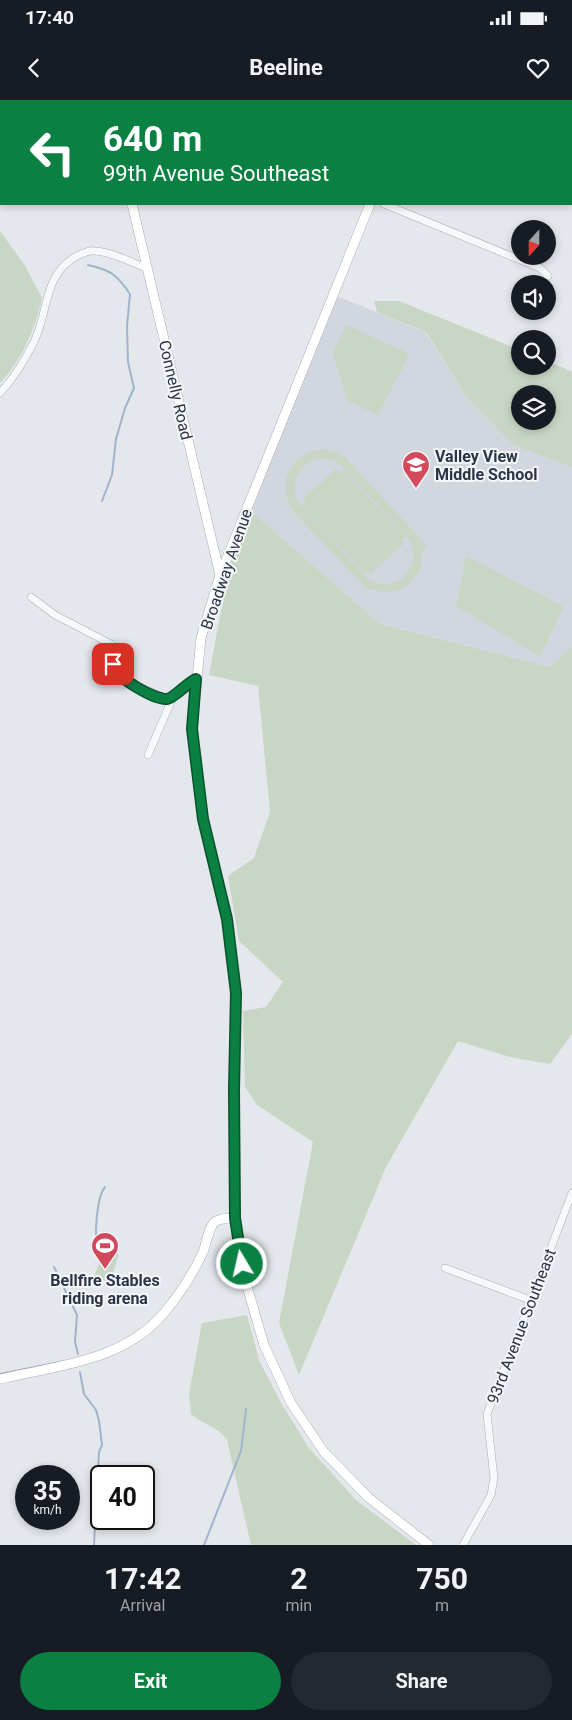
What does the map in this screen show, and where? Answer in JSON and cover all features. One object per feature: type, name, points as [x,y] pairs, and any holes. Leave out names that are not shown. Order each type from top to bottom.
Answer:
[{"type":"street","name":"Connelly Road","points":[[132,205],[220,575]]},
{"type":"street","name":"Broadway Avenue","points":[[370,205],[220,575],[201,638],[192,729],[203,819],[227,919],[236,993],[234,1090],[235,1218],[245,1279],[253,1310],[264,1345],[291,1404],[324,1452],[369,1498],[429,1545]]},
{"type":"street","points":[[386,205],[540,268],[547,275]]},
{"type":"street","points":[[0,393],[10,382],[34,341],[49,290],[54,277],[62,267],[86,252],[95,251],[146,268]]},
{"type":"street","points":[[32,597],[55,615],[111,644],[115,649],[114,669],[122,678],[164,698],[173,697]]},
{"type":"street","points":[[148,755],[173,697],[184,686],[196,679]]},
{"type":"street","name":"93rd Avenue Southeast","points":[[464,1545],[491,1495],[494,1478],[487,1414],[572,1193]]},
{"type":"street","points":[[0,1379],[94,1357],[131,1342],[148,1330],[176,1298],[203,1251],[212,1225],[217,1220],[235,1218]]},
{"type":"street","points":[[445,1268],[530,1300]]},
{"type":"shaded area","name":"Valley View Middle School","points":[[337,296],[425,332],[465,395],[514,444],[572,467],[572,646],[550,667],[380,624],[251,511]]},
{"type":"green space","points":[[0,231],[24,264],[42,298],[27,344],[15,364],[0,383]]},
{"type":"green space","points":[[374,301],[399,301],[511,346],[511,375],[556,375],[556,365],[572,372],[572,467],[514,445],[465,395],[426,332],[377,312]]},
{"type":"green space","points":[[346,325],[407,353],[408,357],[378,415],[347,400],[333,353]]},
{"type":"green space","points":[[323,449],[339,453],[346,458],[427,546],[422,553],[420,567],[416,575],[405,587],[390,592],[381,592],[365,587],[292,510],[287,500],[286,479],[295,463],[302,456]],"holes":[[[321,458],[335,461],[344,468],[409,540],[413,550],[413,560],[410,569],[397,582],[388,584],[378,583],[368,579],[296,500],[294,485],[302,468],[307,463]]]},
{"type":"green space","points":[[336,469],[339,472],[343,469],[405,537],[402,540],[404,543],[371,574],[368,571],[365,574],[302,506],[306,502],[303,499]]},
{"type":"green space","points":[[251,511],[380,624],[550,667],[572,646],[572,1034],[550,1064],[510,1057],[458,1041],[386,1167],[299,1375],[279,1323],[313,1142],[257,1105],[245,1087],[243,1011],[266,1007],[283,982],[239,941],[228,876],[254,858],[270,812],[258,686],[209,675],[235,537]]},
{"type":"green space","points":[[466,556],[561,605],[563,609],[540,656],[456,606]]},
{"type":"green space","name":"Bellfire Stables riding arena","points":[[104,1249],[119,1254],[110,1283],[94,1277]]},
{"type":"green space","points":[[247,1315],[259,1360],[281,1403],[309,1448],[356,1500],[416,1545],[251,1545],[227,1440],[219,1431],[191,1414],[189,1394],[202,1323]]},
{"type":"waterway","points":[[88,265],[113,274],[130,294],[127,326],[128,362],[134,388],[125,408],[116,439],[112,475],[102,501]]},
{"type":"waterway","points":[[99,1250],[96,1237],[97,1218],[100,1199],[105,1187]]},
{"type":"waterway","points":[[54,1267],[77,1315],[75,1342],[78,1354]]},
{"type":"waterway","points":[[0,1374],[65,1361]]},
{"type":"waterway","points":[[80,1372],[84,1394],[96,1410],[102,1445],[99,1452],[94,1545]]},
{"type":"waterway","points":[[204,1545],[241,1451],[246,1409]]},
{"type":"place","name":"Valley View Middle School","points":[[416,489]]},
{"type":"place","name":"Bellfire Stables riding arena","points":[[105,1270]]},
{"type":"route","points":[[113,664],[117,674],[122,678],[154,695],[168,699],[173,697],[189,682],[196,679],[192,729],[203,819],[227,919],[236,993],[234,1090],[235,1218],[242,1264]]}]
